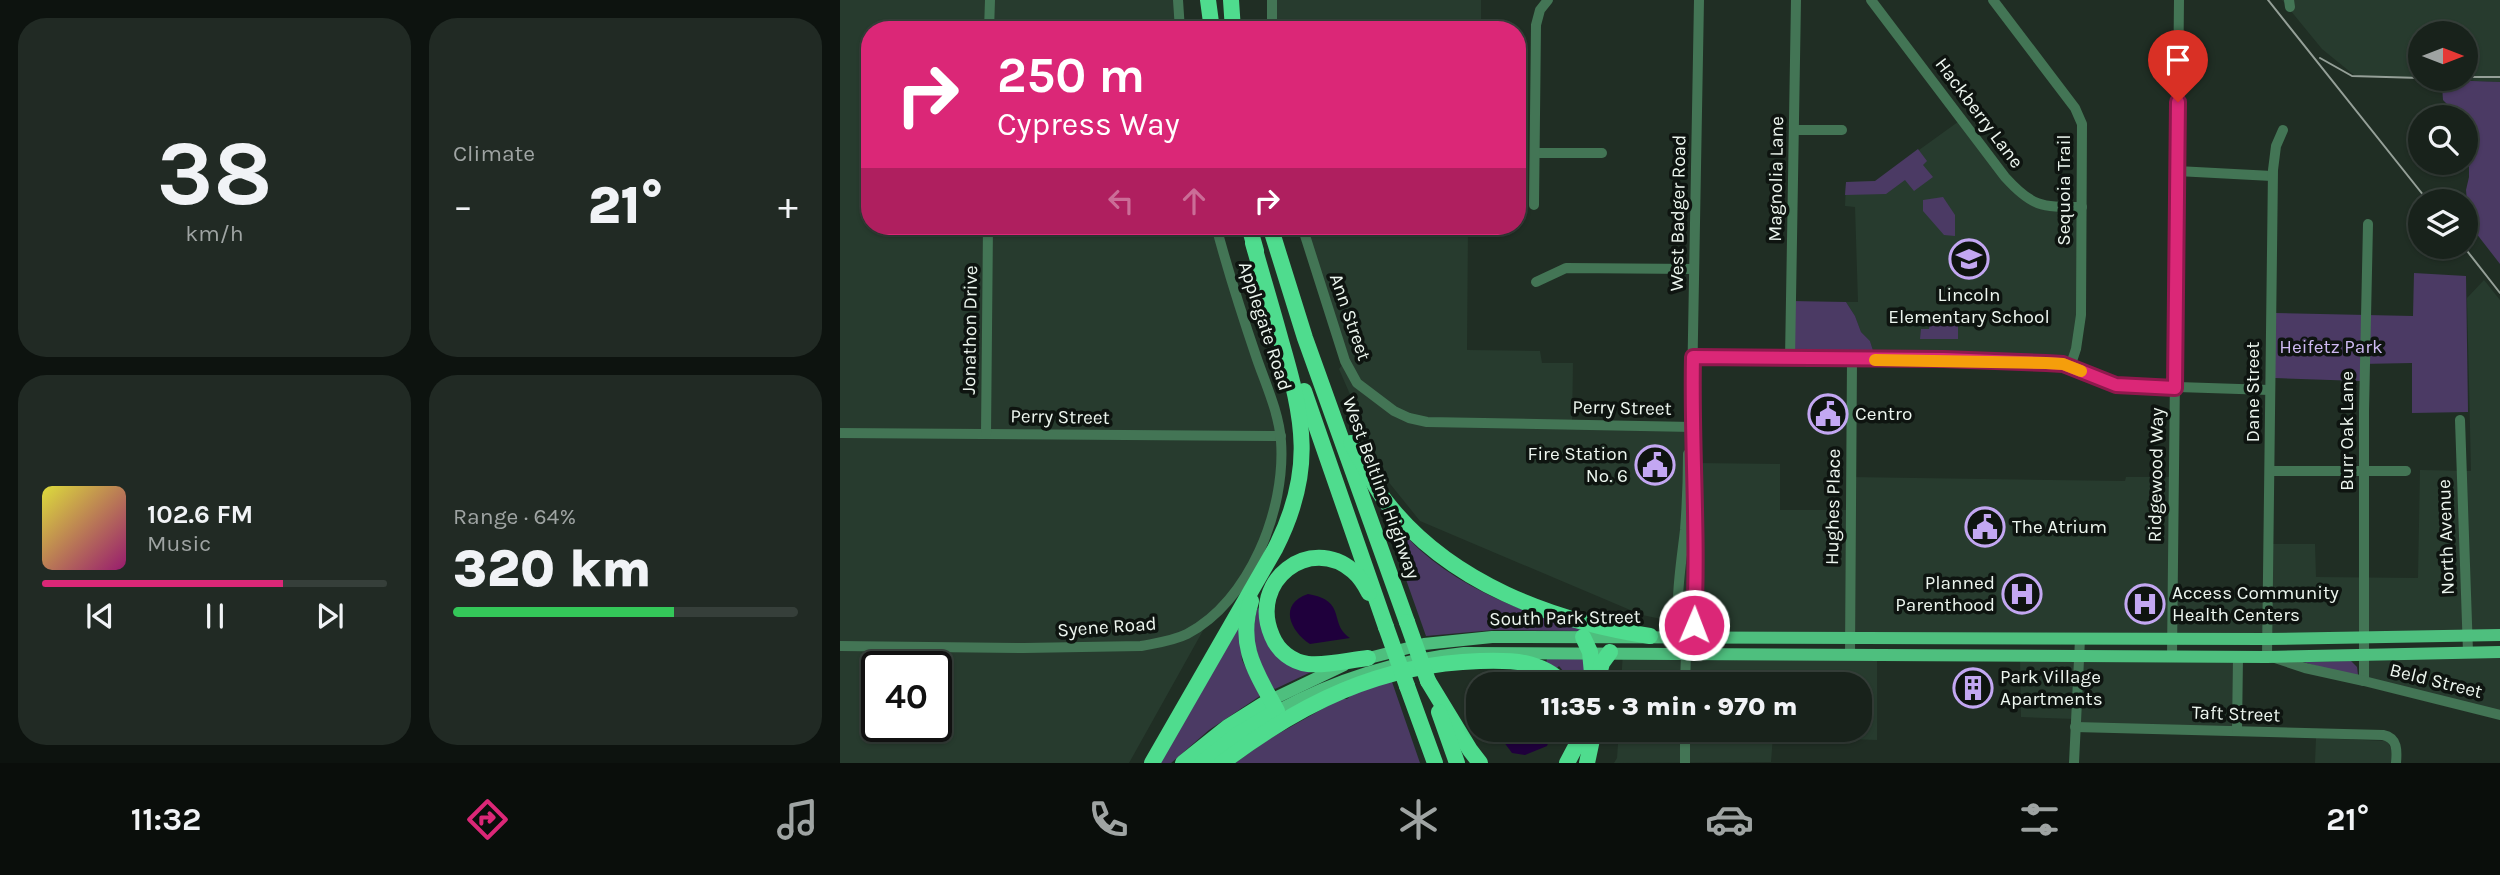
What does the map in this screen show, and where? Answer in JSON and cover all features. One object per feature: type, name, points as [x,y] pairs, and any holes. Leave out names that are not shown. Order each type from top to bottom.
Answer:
[{"type":"highway","points":[[1210,0],[1212,21]]},
{"type":"highway","points":[[1231,2],[1232,21]]},
{"type":"highway","name":"West Beltline Highway","points":[[1251,235],[1435,763]]},
{"type":"highway","name":"West Beltline Highway","points":[[1273,235],[1332,413],[1457,763]]},
{"type":"highway","points":[[1152,763],[1279,542],[1290,516],[1299,480],[1303,438],[1296,394],[1253,243]]},
{"type":"highway","points":[[1332,413],[1386,501],[1409,527],[1462,570],[1586,638],[1650,636]]},
{"type":"highway","points":[[1368,658],[1308,664],[1283,653],[1273,639],[1266,617],[1266,599],[1279,576],[1288,568],[1320,559],[1341,563],[1355,573],[1380,607]]},
{"type":"highway","points":[[1259,576],[1249,608],[1245,632],[1246,647],[1274,705]]},
{"type":"highway","points":[[1586,638],[1593,672]]},
{"type":"highway","points":[[1599,672],[1610,652]]},
{"type":"highway","points":[[1223,763],[1274,726],[1345,689],[1409,668],[1449,662],[1524,662],[1551,672]]},
{"type":"highway","points":[[1428,681],[1469,750],[1480,763]]},
{"type":"highway","points":[[1183,763],[1228,727],[1274,705]]},
{"type":"highway","points":[[1202,763],[1274,705]]},
{"type":"highway","points":[[1567,763],[1577,742]]},
{"type":"highway","points":[[1587,763],[1591,742]]},
{"type":"main road","name":"South Park Street","points":[[1650,636],[2267,639],[2500,635]]},
{"type":"main road","name":"South Park Street","points":[[1274,705],[1384,666],[1436,656],[1586,638]]},
{"type":"main road","name":"South Park Street","points":[[1274,705],[1317,677],[1368,658],[1424,644],[1465,639],[1586,638],[1610,652],[1686,653],[2270,657],[2500,652]]},
{"type":"street","points":[[989,21],[990,0]]},
{"type":"street","points":[[1178,0],[1179,21]]},
{"type":"street","points":[[1272,0],[1272,21]]},
{"type":"street","points":[[1534,205],[1536,25],[1539,10],[1548,0]]},
{"type":"street","name":"West Badger Road","points":[[1685,672],[1681,556],[1689,447],[1693,427],[1699,0]]},
{"type":"street","name":"Magnolia Lane","points":[[1790,359],[1796,0]]},
{"type":"street","name":"Hackberry Lane","points":[[1871,0],[2023,197],[2047,206],[2082,207]]},
{"type":"street","name":"Sequoia Trail","points":[[1993,0],[2075,108],[2083,133],[2081,315],[2076,349],[2070,367]]},
{"type":"street","name":"Ridgewood Way","points":[[2172,656],[2179,0]]},
{"type":"street","points":[[1794,130],[1842,130]]},
{"type":"street","name":"Dane Street","points":[[2270,657],[2267,639],[2272,176],[2276,146],[2283,130]]},
{"type":"street","points":[[1535,153],[1602,153]]},
{"type":"street","points":[[2177,171],[2272,176]]},
{"type":"street","name":"Burr Oak Lane","points":[[2363,638],[2368,224]]},
{"type":"street","name":"Jonathon Drive","points":[[986,434],[988,235]]},
{"type":"street","name":"Applegate Road","points":[[1218,235],[1281,436]]},
{"type":"street","name":"Ann Street","points":[[1305,235],[1348,369],[1357,383],[1386,406]]},
{"type":"street","points":[[1536,282],[1566,268],[1694,269]]},
{"type":"street","points":[[1693,357],[1943,359],[2046,363],[2070,367],[2116,385],[2270,390]]},
{"type":"street","name":"Hughes Place","points":[[1850,654],[1852,360]]},
{"type":"street","name":"Perry Street","points":[[1386,406],[1409,418],[1427,422],[1693,427]]},
{"type":"street","name":"North Avenue","points":[[2460,420],[2457,471],[2468,652]]},
{"type":"street","name":"Perry Street","points":[[840,433],[1281,436]]},
{"type":"street","name":"Syene Road","points":[[840,646],[1112,648],[1158,643],[1188,634],[1210,618],[1230,598],[1256,557],[1269,528],[1276,498],[1281,469],[1281,436]]},
{"type":"street","points":[[2270,471],[2406,471]]},
{"type":"street","name":"Beld Street","points":[[2363,638],[2364,681]]},
{"type":"street","points":[[2074,763],[2080,639]]},
{"type":"street","points":[[2237,731],[2238,657]]},
{"type":"street","name":"Beld Street","points":[[2270,657],[2305,668],[2500,715]]},
{"type":"street","name":"Taft Street","points":[[2075,727],[2379,735],[2393,740],[2396,763]]},
{"type":"street","points":[[1685,742],[1685,763]]},
{"type":"shaded area","points":[[840,0],[1178,0],[1179,21],[861,21],[861,235],[1219,235],[1274,408],[1281,469],[1256,557],[1210,618],[1129,763],[840,763]]},
{"type":"shaded area","points":[[1272,0],[1481,0],[1481,21],[1272,21]]},
{"type":"shaded area","points":[[2282,0],[2500,0],[2500,82],[2478,81],[2478,21],[2408,21],[2408,77],[2354,75],[2322,49]]},
{"type":"shaded area","name":"Lincoln Elementary School","points":[[1962,119],[2023,197],[2082,207],[2081,315],[2070,367],[1876,360],[1870,341],[1861,332],[1846,302],[1858,302],[1855,207],[1845,206],[1846,182],[1876,181]]},
{"type":"shaded area","points":[[1305,235],[1468,235],[1467,350],[1540,351],[1542,363],[1573,363],[1572,424],[1693,427],[1696,463],[1780,464],[1780,510],[1850,510],[1850,477],[2125,481],[2126,477],[2170,477],[2173,589],[2266,592],[2269,544],[2315,544],[2316,577],[2418,578],[2420,470],[2471,471],[2467,298],[2484,280],[2500,300],[2500,635],[1692,636],[1671,621],[1642,615],[1420,521],[1387,480],[1339,369],[1345,361]]},
{"type":"shaded area","points":[[1308,594],[1320,597],[1333,607],[1340,626],[1350,638],[1310,644],[1303,639],[1293,625],[1290,611],[1299,598]]},
{"type":"shaded area","points":[[1623,652],[1877,654],[1877,740],[1872,740],[1872,672],[1622,672]]},
{"type":"shaded area","points":[[2500,652],[2500,715],[2364,681],[2363,654]]},
{"type":"shaded area","points":[[2020,654],[2238,657],[2237,731],[2075,727],[2075,719],[2021,717]]},
{"type":"shaded area","points":[[2316,738],[2387,741],[2391,748],[2391,763],[2315,763]]},
{"type":"shaded area","points":[[1504,742],[1548,742],[1547,746],[1525,755],[1512,753]]},
{"type":"shaded area","points":[[1618,742],[1773,742],[1771,762],[1614,763]]},
{"type":"green space","points":[[2478,81],[2500,82],[2500,264],[2478,236],[2478,189],[2466,189],[2469,175],[2478,175],[2478,105],[2448,105],[2443,100],[2442,91],[2478,91]]},
{"type":"green space","points":[[1918,149],[1927,161],[1923,165],[1933,177],[1914,191],[1905,180],[1886,194],[1845,195],[1846,182],[1875,181]]},
{"type":"green space","points":[[1943,197],[1955,215],[1955,236],[1944,235],[1923,211],[1923,200]]},
{"type":"green space","name":"Heifetz Park","points":[[2414,273],[2466,276],[2468,412],[2412,413],[2412,363],[2360,364],[2360,381],[2275,378],[2275,313],[2413,316]]},
{"type":"green space","points":[[1791,301],[1846,302],[1861,332],[1870,341],[1876,360],[1790,359]]},
{"type":"green space","points":[[1941,318],[1958,318],[1958,339],[1920,339],[1921,329],[1929,329],[1930,323]]},
{"type":"green space","points":[[1380,506],[1420,550],[1456,577],[1518,608],[1584,631],[1494,630],[1426,636]]},
{"type":"green space","points":[[1261,607],[1261,622],[1311,672],[1275,689],[1262,666],[1254,640],[1257,609]]},
{"type":"green space","points":[[1236,626],[1239,629],[1242,660],[1260,696],[1209,730],[1171,763],[1157,763]]},
{"type":"green space","points":[[1547,659],[1583,659],[1585,672],[1564,672],[1559,666],[1557,668],[1546,663]]},
{"type":"green space","points":[[2351,661],[2357,667],[2358,675],[2355,677],[2303,662]]},
{"type":"green space","points":[[1391,679],[1420,763],[1235,763],[1269,739],[1340,699],[1347,699],[1361,687]]},
{"type":"railway","points":[[2268,0],[2418,189]]},
{"type":"railway","points":[[2320,58],[2352,76],[2408,78]]},
{"type":"railway","points":[[2478,77],[2500,77]]},
{"type":"railway","points":[[2473,259],[2500,293]]},
{"type":"slow traffic","points":[[1875,360],[1943,359],[2046,363],[2063,364],[2081,371]]},
{"type":"place","name":"Lincoln Elementary School","points":[[1969,259]]},
{"type":"place","name":"Centro","points":[[1828,414]]},
{"type":"place","name":"Fire Station No. 6","points":[[1655,465]]},
{"type":"place","name":"The Atrium","points":[[1985,527]]},
{"type":"place","name":"Planned Parenthood","points":[[2022,594]]},
{"type":"place","name":"Access Community Health Centers","points":[[2145,604]]},
{"type":"place","name":"Park Village Apartments","points":[[1973,688]]},
{"type":"route","points":[[1694,625],[1696,535],[1693,357],[1943,359],[2063,364],[2116,385],[2175,388],[2178,102]]}]
